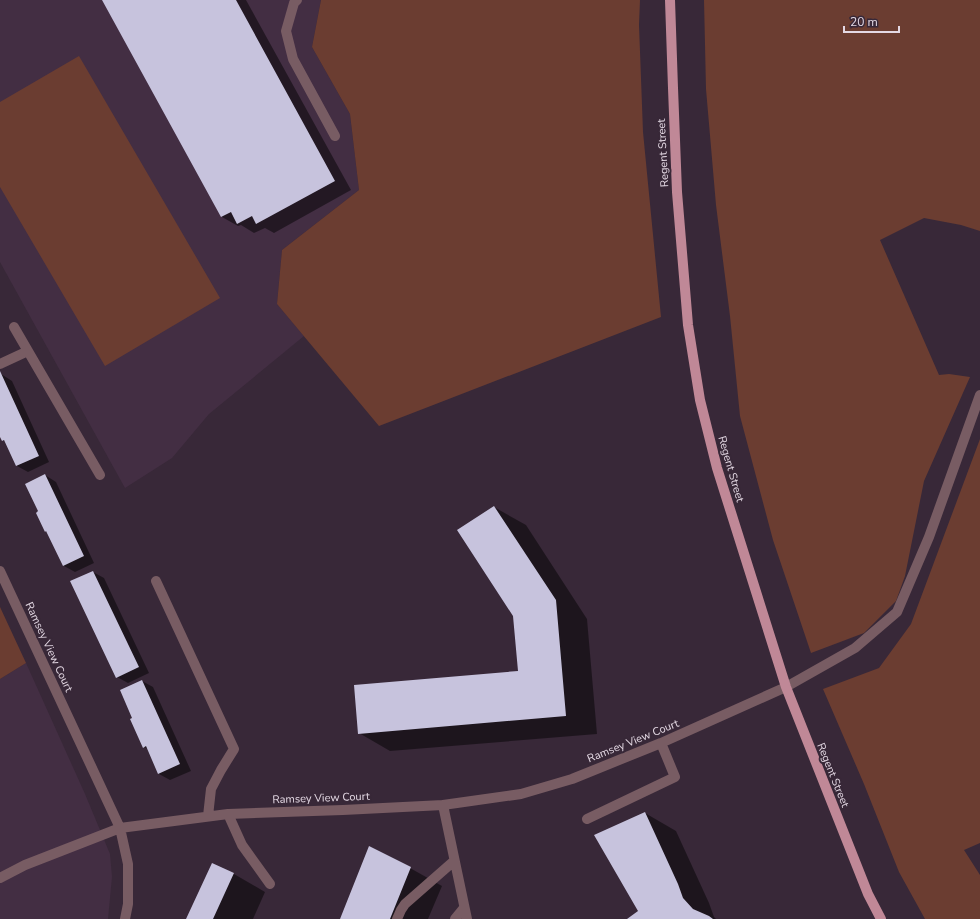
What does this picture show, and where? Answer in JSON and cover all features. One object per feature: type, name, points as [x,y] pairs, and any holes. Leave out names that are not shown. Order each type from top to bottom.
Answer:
[{"type":"main road","name":"Regent Street","points":[[670,0],[677,192],[688,325],[699,393],[717,468],[786,687],[868,894],[881,919]]},
{"type":"street","points":[[297,0],[294,3],[286,31],[293,59],[335,136]]},
{"type":"street","points":[[14,327],[100,475]]},
{"type":"street","points":[[0,364],[28,351]]},
{"type":"street","name":"Ramsey View Court","points":[[0,571],[120,828],[228,814],[443,805],[521,794],[572,779],[661,744],[786,687],[855,648],[897,612],[929,537],[980,395]]},
{"type":"street","points":[[156,581],[234,749],[220,770],[211,789],[208,816]]},
{"type":"street","points":[[587,819],[675,776],[661,744]]},
{"type":"street","points":[[443,805],[467,919]]},
{"type":"street","points":[[228,814],[242,845],[270,884]]},
{"type":"street","points":[[0,878],[25,866],[120,828],[128,864],[128,904],[125,919]]},
{"type":"street","points":[[397,919],[405,904],[454,861]]},
{"type":"street","points":[[455,919],[464,908]]},
{"type":"shaded area","points":[[0,0],[321,0],[312,47],[350,114],[359,190],[282,250],[277,304],[304,336],[209,414],[172,458],[125,488],[0,262]]},
{"type":"shaded area","points":[[321,0],[640,0],[639,25],[643,132],[661,317],[379,426],[277,304],[282,250],[359,190],[350,114],[312,47]]},
{"type":"shaded area","points":[[704,0],[980,0],[980,231],[961,225],[924,218],[880,240],[939,375],[949,374],[970,377],[924,481],[905,576],[896,601],[864,633],[811,653],[773,540],[740,416],[730,316],[716,205],[706,89]]},
{"type":"shaded area","points":[[79,56],[220,298],[105,366],[0,187],[0,102]]},
{"type":"shaded area","points":[[980,439],[980,843],[964,850],[980,875],[980,919],[925,919],[899,872],[864,784],[823,689],[879,668],[911,624]]},
{"type":"shaded area","points":[[0,607],[26,663],[0,679]]},
{"type":"shaded area","points":[[26,663],[85,794],[110,854],[112,877],[108,919],[0,919],[0,679]]},
{"type":"building","points":[[102,0],[236,0],[335,181],[256,224],[252,216],[237,224],[231,212],[221,217]]},
{"type":"building","points":[[0,371],[39,456],[16,466],[4,440],[2,441],[0,437]]},
{"type":"building","points":[[45,474],[84,556],[63,566],[36,513],[38,511],[25,484]]},
{"type":"building","points":[[494,506],[556,600],[566,716],[358,734],[354,685],[518,671],[513,616],[457,530]]},
{"type":"building","points":[[93,571],[139,667],[116,678],[70,581]]},
{"type":"building","points":[[142,680],[180,764],[158,774],[146,746],[143,748],[130,719],[132,718],[120,690]]},
{"type":"building","points":[[645,812],[683,898],[693,909],[713,919],[627,919],[638,911],[594,835]]},
{"type":"building","points":[[369,846],[411,867],[390,919],[340,919]]},
{"type":"building","points":[[212,863],[234,873],[213,919],[186,919]]}]
